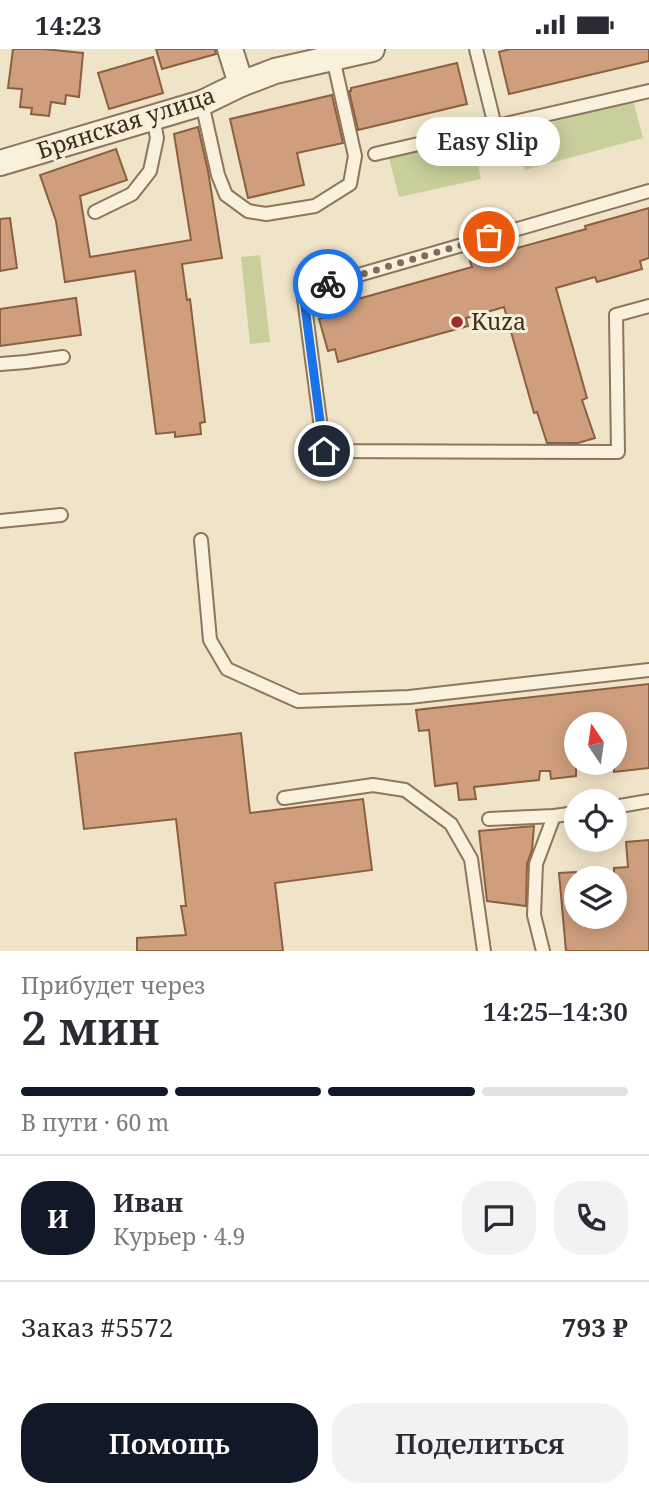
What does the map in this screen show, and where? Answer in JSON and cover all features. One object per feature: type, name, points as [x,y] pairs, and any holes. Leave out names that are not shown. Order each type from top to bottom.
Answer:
[{"type":"street","points":[[230,49],[242,84]]},
{"type":"street","name":"Брянская улица","points":[[0,163],[202,103],[275,71],[372,49]]},
{"type":"lane","points":[[476,49],[495,126]]},
{"type":"lane","points":[[202,103],[218,175],[226,195],[248,211],[265,214],[315,206],[350,184],[355,156],[333,58]]},
{"type":"lane","points":[[375,153],[649,91]]},
{"type":"lane","points":[[95,212],[132,194],[150,171],[157,138],[153,117]]},
{"type":"lane","points":[[649,191],[303,291],[324,451],[618,452],[616,315],[649,306]]},
{"type":"lane","points":[[0,364],[63,357]]},
{"type":"lane","points":[[0,520],[61,515]]},
{"type":"lane","points":[[201,540],[210,640],[228,669],[298,701],[409,697],[649,670]]},
{"type":"lane","points":[[284,798],[373,785],[405,790],[451,824],[471,859],[484,951]]},
{"type":"lane","points":[[627,805],[649,801]]},
{"type":"lane","points":[[489,819],[564,815]]},
{"type":"lane","points":[[543,951],[534,915],[536,864],[554,816]]},
{"type":"green space","points":[[633,100],[643,138],[525,170],[514,133]]},
{"type":"green space","points":[[473,139],[481,179],[399,197],[389,158]]},
{"type":"green space","points":[[260,255],[270,342],[250,344],[241,257]]},
{"type":"building","points":[[13,49],[83,53],[79,97],[66,95],[65,104],[51,102],[49,116],[31,114],[32,108],[20,107],[22,89],[8,88]]},
{"type":"building","points":[[156,49],[215,49],[216,54],[162,69]]},
{"type":"building","points":[[510,49],[649,49],[649,61],[509,94],[499,52]]},
{"type":"building","points":[[153,57],[163,93],[109,109],[98,73]]},
{"type":"building","points":[[457,63],[467,104],[358,130],[349,91],[351,88]]},
{"type":"building","points":[[332,95],[343,143],[297,153],[304,185],[248,198],[230,119]]},
{"type":"building","points":[[198,127],[222,258],[182,264],[187,300],[190,299],[205,422],[200,423],[201,434],[175,437],[175,432],[156,434],[135,271],[65,282],[56,221],[40,175],[116,149],[127,180],[80,196],[90,257],[191,240],[174,134]]},
{"type":"building","points":[[649,208],[649,258],[640,261],[642,269],[597,282],[595,277],[556,288],[587,398],[582,400],[595,438],[578,443],[547,443],[537,412],[534,413],[504,307],[466,318],[468,326],[338,362],[335,349],[328,351],[319,319],[335,314],[333,306],[472,267],[470,261],[586,229],[585,226]]},
{"type":"building","points":[[10,218],[17,268],[0,271],[0,219]]},
{"type":"building","points":[[76,298],[81,335],[0,346],[0,309]]},
{"type":"building","points":[[649,684],[649,768],[627,771],[627,712],[564,712],[564,775],[576,776],[551,779],[550,771],[540,771],[539,780],[474,787],[476,799],[459,800],[457,783],[435,786],[429,730],[419,731],[416,710]]},
{"type":"building","points":[[241,733],[250,813],[363,799],[372,870],[275,883],[283,951],[137,951],[137,938],[186,935],[181,906],[186,906],[176,819],[84,829],[75,753]]},
{"type":"building","points":[[534,826],[532,850],[527,864],[526,906],[487,901],[479,831]]},
{"type":"building","points":[[649,840],[649,951],[566,951],[564,929],[627,929],[627,842]]},
{"type":"building","points":[[559,873],[564,873],[564,929]]},
{"type":"way so far","points":[[328,284],[489,237]]},
{"type":"place","name":"Easy Slip","points":[[489,237]]},
{"type":"place","name":"Kuza","points":[[457,322]]},
{"type":"route","points":[[324,451],[303,291],[328,284]]}]
